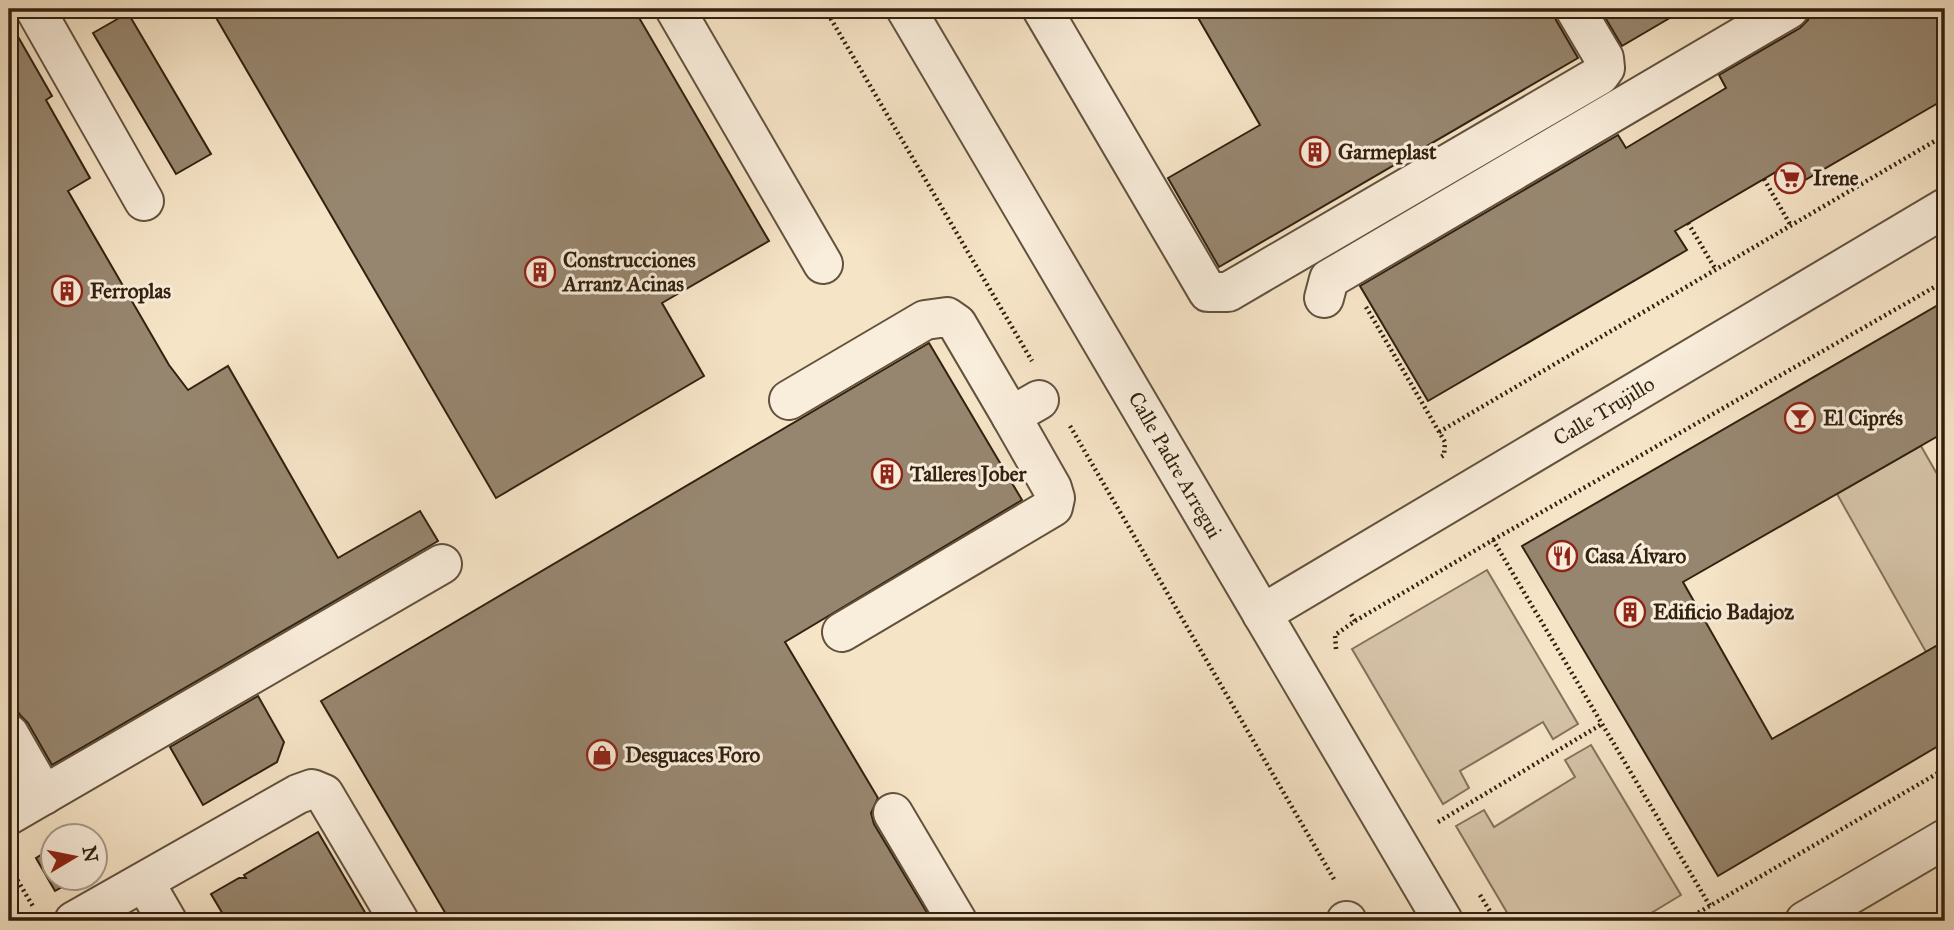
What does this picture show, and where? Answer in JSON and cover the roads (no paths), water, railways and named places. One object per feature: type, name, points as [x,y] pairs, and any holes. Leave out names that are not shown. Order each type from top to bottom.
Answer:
[{"type":"street","points":[[35,9],[144,201]]},
{"type":"street","points":[[675,9],[823,264]]},
{"type":"street","name":"Calle Padre Arregui","points":[[906,9],[1443,921]]},
{"type":"street","points":[[1042,9],[1208,292],[1228,292],[1600,75],[1605,68],[1604,58],[1575,9]]},
{"type":"street","points":[[1334,284],[1789,9]]},
{"type":"street","name":"Calle Trujillo","points":[[1262,614],[1945,208]]},
{"type":"street","points":[[789,400],[925,320],[947,317],[1038,400],[1055,498],[1053,507],[842,632]]},
{"type":"street","points":[[9,815],[442,564]]},
{"type":"street","points":[[9,734],[44,795]]},
{"type":"street","points":[[74,921],[312,789],[324,794],[399,921]]},
{"type":"street","points":[[893,813],[957,921]]},
{"type":"street","points":[[1805,921],[1945,839]]},
{"type":"street","points":[[145,883],[167,921]]},
{"type":"place","name":"Garmeplast","points":[[1315,152]]},
{"type":"place","name":"Irene","points":[[1790,178]]},
{"type":"place","name":"Construcciones Arranz Acinas","points":[[540,272]]},
{"type":"place","name":"Ferroplas","points":[[67,291]]},
{"type":"place","name":"El Ciprés","points":[[1800,418]]},
{"type":"place","name":"Talleres Jober","points":[[887,474]]},
{"type":"place","name":"Casa Álvaro","points":[[1562,556]]},
{"type":"place","name":"Edificio Badajoz","points":[[1630,612]]},
{"type":"place","name":"Desguaces Foro","points":[[602,755]]}]
